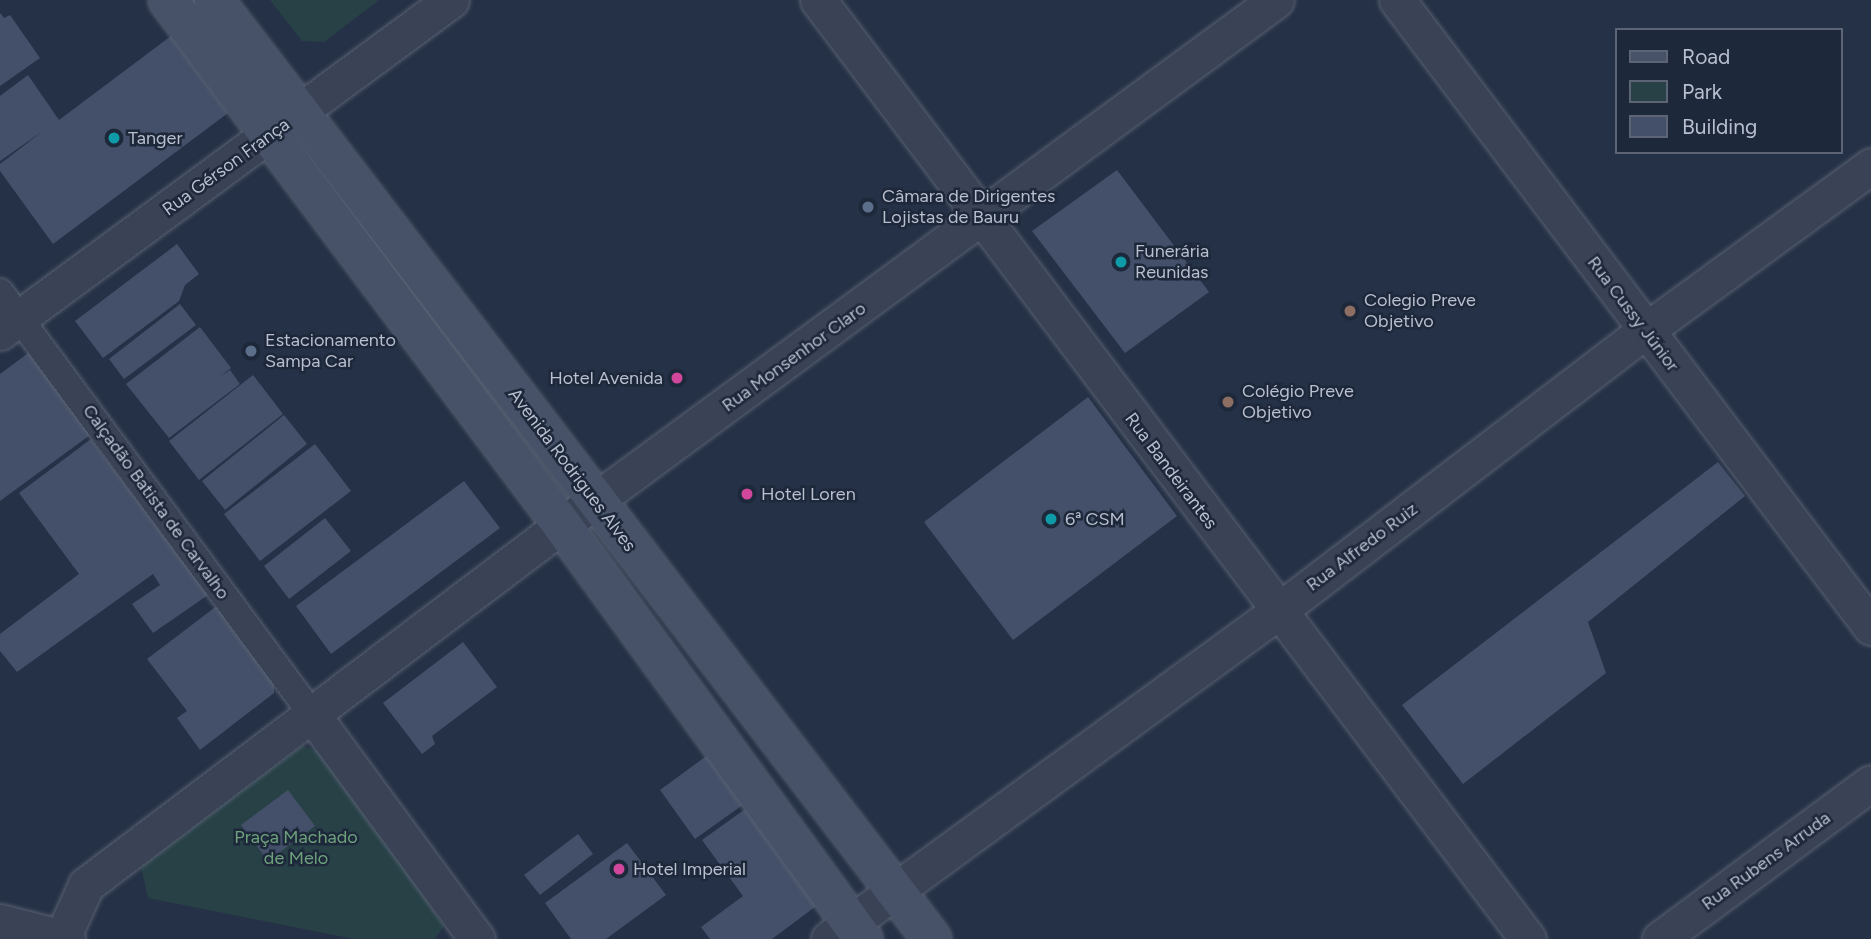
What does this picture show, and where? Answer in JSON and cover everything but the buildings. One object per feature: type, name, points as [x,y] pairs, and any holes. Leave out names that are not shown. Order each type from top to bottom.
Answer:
[{"type":"main road","points":[[168,0],[562,525],[848,934]]},
{"type":"main road","name":"Avenida Rodrigues Alves","points":[[214,0],[932,939]]},
{"type":"street","name":"Rua Gérson França","points":[[6,314],[268,136],[451,0]]},
{"type":"street","name":"Rua Bandeirantes","points":[[818,0],[1277,612],[1528,939]]},
{"type":"street","name":"Rua Monsenhor Claro","points":[[311,713],[1276,0]]},
{"type":"street","name":"Rua Cussy Júnior","points":[[1397,0],[1871,627]]},
{"type":"street","name":"Rua Alfredo Ruiz","points":[[848,934],[895,890],[1277,612],[1645,331],[1871,166]]},
{"type":"street","name":"Calçadão Batista de Carvalho","points":[[6,314],[311,713]]},
{"type":"street","points":[[62,938],[86,885],[311,713],[477,939]]},
{"type":"street","name":"Rua Rubens Arruda","points":[[1660,939],[1871,783]]},
{"type":"street","points":[[0,922],[67,939]]},
{"type":"green space","points":[[270,0],[379,0],[324,42],[302,41]]},
{"type":"green space","name":"Praça Machado de Melo","points":[[302,746],[323,752],[444,926],[435,939],[354,939],[148,898],[141,867]]},
{"type":"place","name":"Tanger","points":[[114,138]]},
{"type":"place","name":"Câmara de Dirigentes Lojistas de Bauru","points":[[868,207]]},
{"type":"place","name":"Funerária Reunidas","points":[[1121,262]]},
{"type":"place","name":"Colegio Preve Objetivo","points":[[1350,311]]},
{"type":"place","name":"Estacionamento Sampa Car","points":[[251,351]]},
{"type":"place","name":"Hotel Avenida","points":[[677,378]]},
{"type":"place","name":"Colégio Preve Objetivo","points":[[1228,402]]},
{"type":"place","name":"Hotel Loren","points":[[747,494]]},
{"type":"place","name":"6ª CSM","points":[[1051,519]]},
{"type":"place","name":"Hotel Imperial","points":[[619,869]]}]
